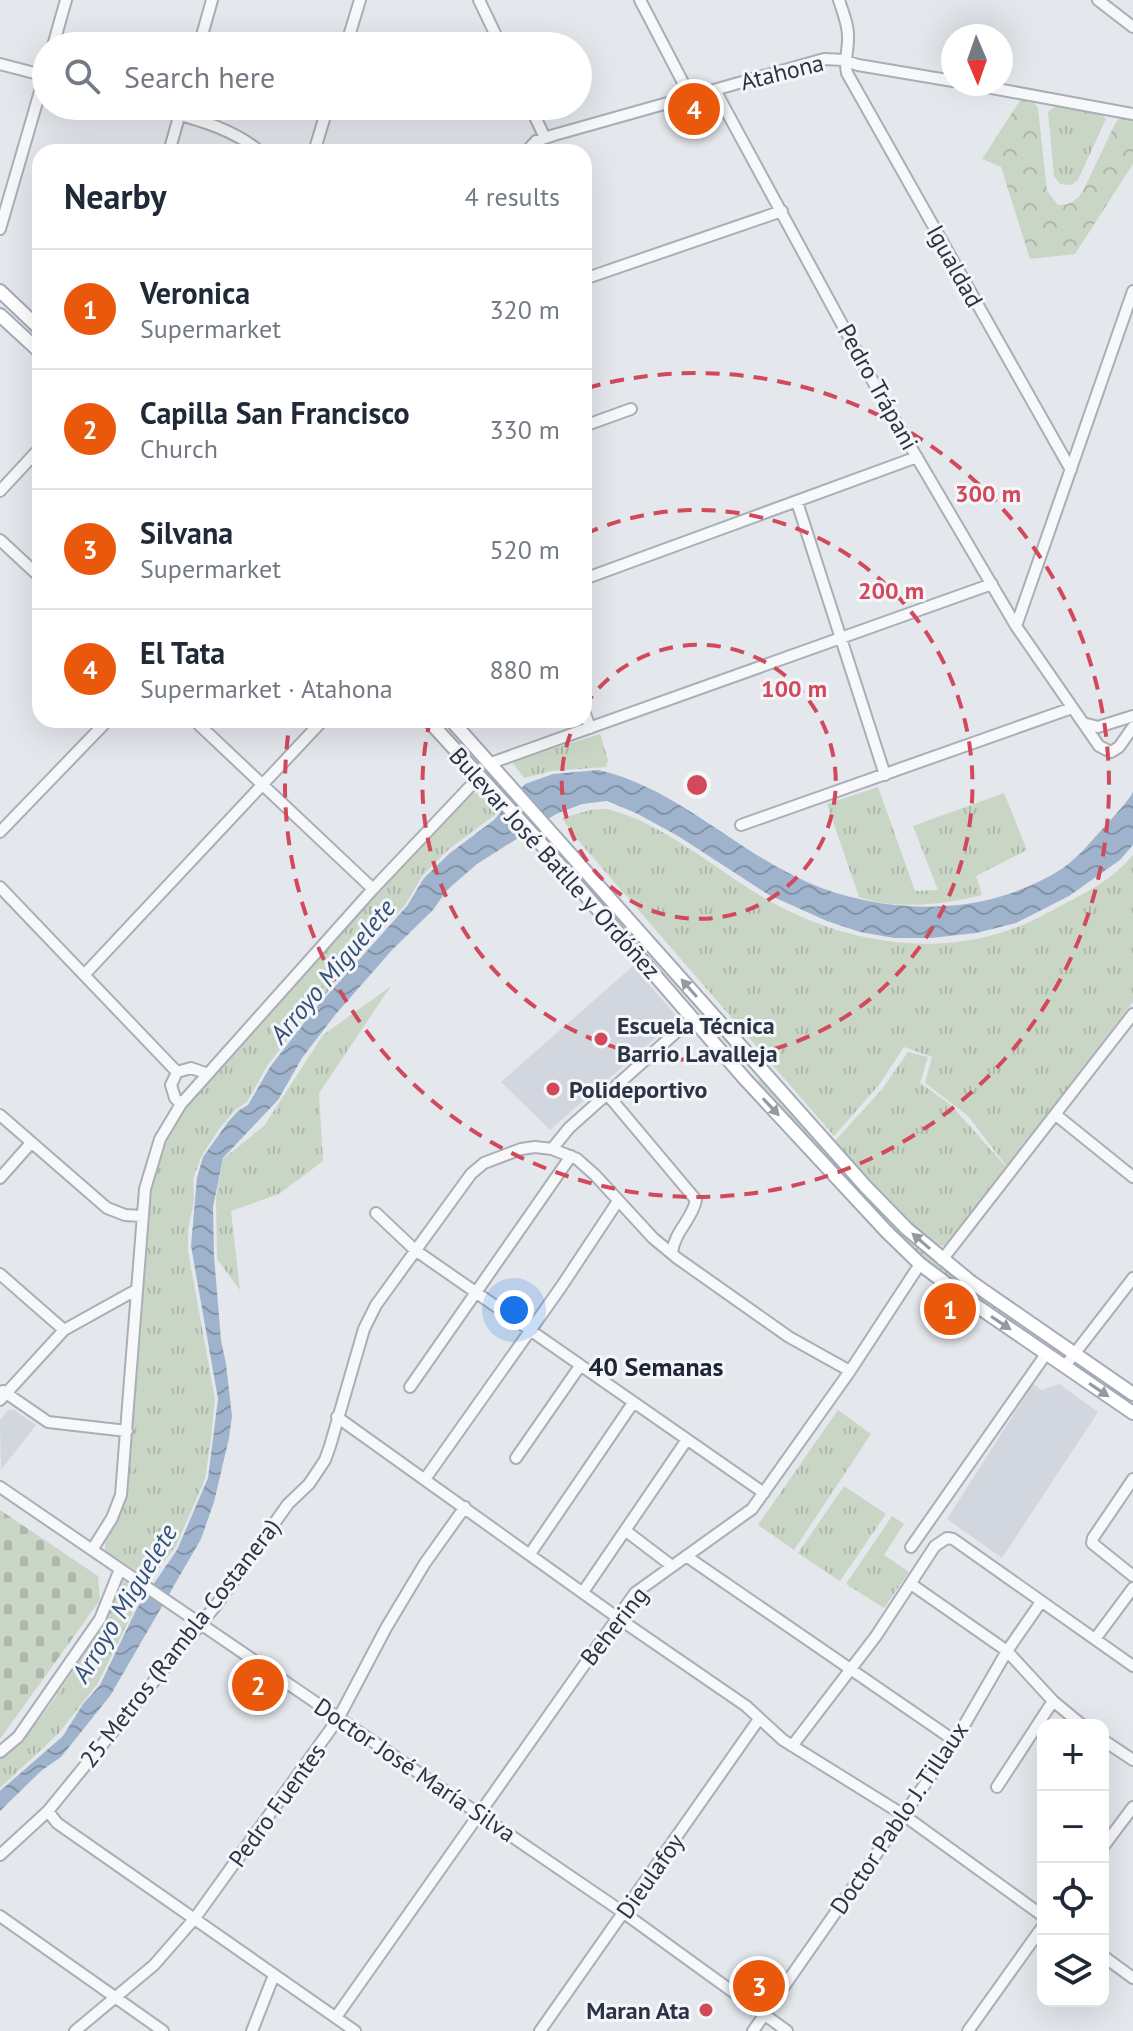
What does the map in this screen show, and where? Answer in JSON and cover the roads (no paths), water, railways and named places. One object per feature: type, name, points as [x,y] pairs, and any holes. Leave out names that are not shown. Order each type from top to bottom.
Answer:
[{"type":"main road","points":[[0,291],[32,321]]},
{"type":"main road","points":[[0,315],[32,345]]},
{"type":"main road","name":"Bulevar José Batlle y Ordóñez","points":[[435,728],[536,838],[745,1079],[920,1264],[1133,1413]]},
{"type":"main road","name":"Bulevar José Batlle y Ordóñez","points":[[458,728],[866,1187],[942,1260],[993,1299],[1133,1394]]},
{"type":"street","points":[[57,32],[66,0]]},
{"type":"street","points":[[203,32],[212,0]]},
{"type":"street","points":[[350,32],[360,0]]},
{"type":"street","points":[[479,0],[494,32]]},
{"type":"street","points":[[640,0],[690,96]]},
{"type":"street","points":[[839,0],[848,27],[844,60]]},
{"type":"street","points":[[1098,0],[1133,27]]},
{"type":"street","name":"Atahona","points":[[533,144],[545,138],[824,59],[941,79]]},
{"type":"street","name":"Igualdad","points":[[844,60],[847,73],[1071,470]]},
{"type":"street","points":[[0,64],[32,71]]},
{"type":"street","name":"Pedro Trápani","points":[[715,90],[882,398],[1016,626],[1099,746],[1111,752],[1119,747],[1133,727]]},
{"type":"street","points":[[1013,92],[1133,114]]},
{"type":"street","points":[[0,229],[32,120]]},
{"type":"street","points":[[171,144],[178,120]]},
{"type":"street","points":[[202,120],[251,144]]},
{"type":"street","points":[[316,144],[324,120]]},
{"type":"street","points":[[537,120],[545,138]]},
{"type":"street","points":[[592,276],[782,211]]},
{"type":"street","points":[[1016,626],[1133,291]]},
{"type":"street","points":[[592,423],[631,409]]},
{"type":"street","points":[[0,491],[32,457]]},
{"type":"street","points":[[592,576],[917,457]]},
{"type":"street","points":[[797,502],[885,775]]},
{"type":"street","points":[[0,540],[32,570]]},
{"type":"street","points":[[592,727],[992,584]]},
{"type":"street","points":[[741,825],[1072,708]]},
{"type":"street","points":[[1083,723],[1098,727],[1133,716]]},
{"type":"street","points":[[0,832],[100,728]]},
{"type":"street","points":[[203,728],[373,889]]},
{"type":"street","points":[[84,975],[315,728]]},
{"type":"street","points":[[491,763],[590,728]]},
{"type":"street","points":[[92,1550],[118,1507],[127,1431],[142,1216],[147,1180],[164,1131],[181,1104],[373,889],[479,777]]},
{"type":"street","points":[[0,887],[177,1072]]},
{"type":"street","points":[[942,1260],[1133,1014]]},
{"type":"street","points":[[692,1018],[569,1128],[552,1149],[571,1156],[595,1175],[672,1253],[789,1337],[850,1371]]},
{"type":"street","points":[[745,1079],[759,1067]]},
{"type":"street","points":[[181,1104],[175,1098],[171,1085],[177,1072],[191,1068],[208,1074]]},
{"type":"street","points":[[607,1094],[696,1200],[692,1212],[676,1235],[657,1241]]},
{"type":"street","points":[[0,1115],[107,1208],[125,1215],[142,1216]]},
{"type":"street","points":[[1056,1115],[1133,1177]]},
{"type":"street","points":[[0,1178],[31,1143]]},
{"type":"street","name":"25 Metros (Rambla Costanera)","points":[[0,1855],[48,1811],[217,1604],[288,1504],[309,1484],[325,1460],[364,1329],[376,1305],[471,1174],[484,1163],[521,1149],[552,1149]]},
{"type":"street","points":[[410,1387],[571,1156]]},
{"type":"street","points":[[425,1479],[618,1201]]},
{"type":"street","points":[[376,1213],[415,1250],[764,1493]]},
{"type":"street","points":[[672,1253],[676,1235]]},
{"type":"street","name":"Behering","points":[[336,2017],[635,1593],[752,1509],[850,1371],[920,1264]]},
{"type":"street","points":[[0,1274],[64,1330]]},
{"type":"street","points":[[1065,1366],[1133,1278]]},
{"type":"street","points":[[127,1431],[48,1422],[2,1394],[64,1330],[136,1290]]},
{"type":"street","points":[[911,1547],[1046,1354]]},
{"type":"street","points":[[516,1458],[580,1366]]},
{"type":"street","points":[[530,1554],[633,1403]]},
{"type":"street","points":[[337,1417],[746,1706],[792,1746],[902,1814],[1037,1912]]},
{"type":"street","points":[[583,1592],[686,1441]]},
{"type":"street","points":[[1133,1479],[1092,1543],[1133,1576]]},
{"type":"street","name":"Doctor José María Silva","points":[[0,1487],[624,1913],[787,2031]]},
{"type":"street","name":"Pedro Fuentes","points":[[75,2031],[163,1957],[195,1918],[338,1719],[417,1576],[465,1507]]},
{"type":"street","points":[[626,1531],[672,1566]]},
{"type":"street","points":[[792,1746],[850,1670],[935,1546],[947,1538],[953,1539],[1133,1666]]},
{"type":"street","points":[[686,1556],[955,1741]]},
{"type":"street","points":[[0,1752],[18,1737],[100,1619],[120,1569]]},
{"type":"street","points":[[911,1584],[1007,1651],[1053,1701],[1075,1719]]},
{"type":"street","points":[[1095,1639],[1133,1588]]},
{"type":"street","name":"Doctor Pablo J. Tillaux","points":[[753,2031],[955,1741],[1007,1651],[1041,1602]]},
{"type":"street","points":[[997,1787],[1053,1701]]},
{"type":"street","name":"Dieulafoy","points":[[540,2031],[759,1719]]},
{"type":"street","points":[[1109,1744],[1133,1760]]},
{"type":"street","points":[[1109,1839],[1133,1807]]},
{"type":"street","points":[[48,1811],[57,1823],[355,2031]]},
{"type":"street","points":[[0,1916],[163,2031]]},
{"type":"street","points":[[968,2031],[1037,1934]]},
{"type":"street","points":[[1109,1960],[1133,1978]]},
{"type":"street","points":[[252,2031],[274,1975]]},
{"type":"water","points":[[599,770],[655,791],[780,869],[807,882],[870,901],[903,906],[970,903],[1003,896],[1034,884],[1075,859],[1133,792],[1133,845],[1120,860],[1069,896],[1016,923],[976,933],[931,938],[894,938],[860,932],[827,921],[769,895],[678,836],[607,801],[582,804],[556,814],[477,864],[447,890],[433,910],[392,950],[335,1015],[302,1058],[278,1100],[223,1158],[213,1207],[214,1256],[221,1340],[232,1416],[214,1502],[201,1539],[110,1696],[61,1757],[41,1771],[0,1811],[0,1791],[63,1736],[83,1704],[100,1685],[137,1608],[177,1550],[208,1478],[218,1399],[191,1246],[197,1178],[203,1157],[228,1122],[248,1105],[270,1067],[314,1010],[407,906],[424,878],[450,853],[494,820],[525,784],[553,774]]},
{"type":"place","name":"El Tata","points":[[694,109]]},
{"type":"place","name":"Escuela Técnica Barrio Lavalleja","points":[[601,1039]]},
{"type":"place","name":"Polideportivo","points":[[553,1089]]},
{"type":"place","name":"Veronica","points":[[950,1309]]},
{"type":"place","name":"Capilla San Francisco","points":[[258,1685]]},
{"type":"place","name":"Silvana","points":[[759,1986]]},
{"type":"place","name":"Maran Ata","points":[[706,2010]]},
{"type":"district","name":"40 Semanas","points":[[656,1366]]},
{"type":"water label","name":"Arroyo Miguelete","points":[[332,971]]},
{"type":"water label","name":"Arroyo Miguelete","points":[[124,1603]]}]
